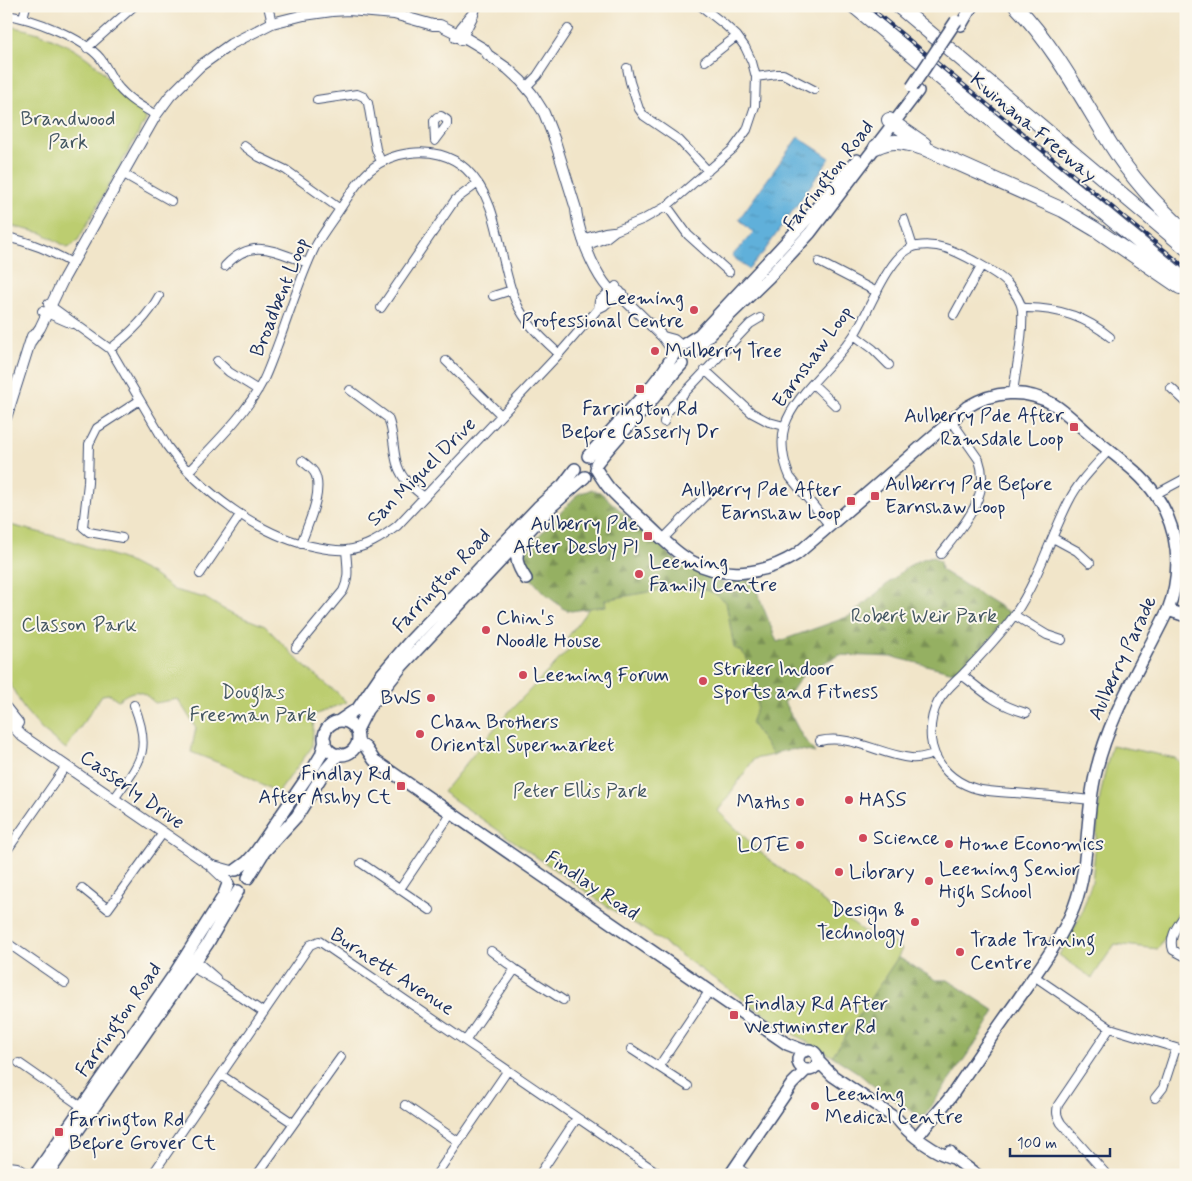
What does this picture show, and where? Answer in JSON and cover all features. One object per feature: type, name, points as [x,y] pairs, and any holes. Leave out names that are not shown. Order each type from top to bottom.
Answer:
[{"type":"highway","name":"Kwinana Freeway","points":[[854,6],[1186,281]]},
{"type":"highway","name":"Kwinana Freeway","points":[[898,6],[1186,248]]},
{"type":"highway","points":[[1009,6],[1028,20]]},
{"type":"highway","points":[[1016,6],[1063,66],[1130,172],[1186,232]]},
{"type":"highway","points":[[891,122],[956,164]]},
{"type":"highway","points":[[876,147],[887,142],[910,144],[926,149],[956,164],[1063,210],[1186,291]]},
{"type":"main road","name":"Farrington Road","points":[[958,23],[964,6]]},
{"type":"main road","name":"Farrington Road","points":[[681,350],[699,335],[801,226],[891,122],[958,23],[972,6]]},
{"type":"main road","name":"Farrington Road","points":[[591,469],[650,388],[681,350],[790,256],[810,233],[876,147],[891,122]]},
{"type":"main road","name":"Farrington Road","points":[[357,736],[367,710],[402,666],[553,505],[591,469],[682,364],[691,362],[681,350]]},
{"type":"main road","points":[[681,350],[677,362],[682,364]]},
{"type":"main road","name":"Aulberry Parade","points":[[575,469],[579,474],[591,469],[663,540],[683,557],[697,564],[726,572],[766,570],[789,559],[830,526],[966,407],[984,398],[1013,393],[1038,398],[1052,404],[1137,474],[1156,494],[1176,542],[1176,579],[1170,606],[1110,728],[1100,755],[1091,800],[1085,863],[1081,885],[1074,906],[1056,943],[939,1113],[926,1124],[922,1136]]},
{"type":"main road","name":"Farrington Road","points":[[339,721],[358,708],[380,676],[410,642],[538,507],[563,485],[575,469],[575,463],[579,458],[591,469]]},
{"type":"main road","points":[[526,579],[518,566],[517,553],[520,546],[548,515],[553,505]]},
{"type":"main road","points":[[1170,606],[1186,609]]},
{"type":"main road","points":[[1170,606],[1186,616]]},
{"type":"main road","points":[[248,878],[245,872],[231,877],[232,889],[238,891],[246,887],[248,878],[264,852],[297,816],[326,770],[342,754],[353,750],[357,736],[349,722],[339,721],[329,726],[324,736],[330,750],[342,754]]},
{"type":"main road","name":"Findlay Road","points":[[357,736],[374,760],[787,1044],[806,1063],[834,1076],[898,1120],[908,1122],[922,1136],[949,1151],[954,1158],[977,1175]]},
{"type":"main road","name":"Farrington Road","points":[[189,960],[231,877],[255,852],[312,770],[325,741]]},
{"type":"main road","name":"Findlay Road","points":[[342,754],[374,760]]},
{"type":"main road","name":"Farrington Road","points":[[35,1175],[87,1108],[189,960],[218,927],[231,900],[238,891]]},
{"type":"main road","points":[[733,1170],[806,1063]]},
{"type":"main road","name":"Farrington Road","points":[[47,1175],[87,1108]]},
{"type":"street","points":[[24,18],[26,6]]},
{"type":"street","points":[[88,48],[134,6]]},
{"type":"street","points":[[268,6],[272,23]]},
{"type":"street","points":[[459,37],[478,6]]},
{"type":"street","points":[[587,241],[644,219],[667,206],[733,149],[746,130],[755,106],[756,77],[752,62],[737,36],[701,6]]},
{"type":"street","points":[[6,418],[10,389],[47,308],[156,115],[178,86],[200,66],[231,44],[272,23],[304,15],[349,8],[394,14],[433,25],[459,37],[481,54],[488,55],[508,69],[526,87],[549,124],[576,209],[578,223],[587,241],[594,266],[617,292],[663,337],[681,350]]},
{"type":"street","points":[[6,15],[24,18],[66,36],[88,48],[99,57],[118,87],[132,101],[156,115]]},
{"type":"street","points":[[526,87],[537,76],[568,29]]},
{"type":"street","points":[[705,61],[737,36]]},
{"type":"street","points":[[628,68],[630,82],[639,109],[644,116],[679,140],[708,172]]},
{"type":"street","points":[[756,77],[783,74],[814,90]]},
{"type":"street","points":[[317,100],[357,94],[364,97],[368,102],[376,149],[381,162]]},
{"type":"street","points":[[432,152],[435,141]]},
{"type":"street","points":[[244,146],[258,157],[286,170],[340,209]]},
{"type":"street","name":"Broadbent Loop","points":[[189,471],[239,417],[258,390],[268,370],[308,263],[321,236],[365,174],[381,162],[405,153],[432,152],[459,163],[478,183],[487,199],[492,214],[515,301],[527,321],[559,354]]},
{"type":"street","points":[[122,173],[171,201]]},
{"type":"street","points":[[381,308],[455,200],[478,183]]},
{"type":"street","points":[[667,206],[688,235],[729,272]]},
{"type":"street","points":[[904,219],[913,247],[932,245],[944,247],[981,266],[1006,282],[1022,308],[1013,393]]},
{"type":"street","points":[[6,237],[36,244],[72,263]]},
{"type":"street","name":"Earnshaw Loop","points":[[830,526],[790,477],[786,469],[783,452],[784,426],[793,407],[854,335],[891,266],[901,255],[913,247]]},
{"type":"street","points":[[225,266],[241,252],[257,248],[308,263]]},
{"type":"street","points":[[819,262],[877,292]]},
{"type":"street","points":[[954,315],[981,266]]},
{"type":"street","points":[[493,296],[512,290]]},
{"type":"street","name":"San Miguel Drive","points":[[47,308],[76,325],[110,349],[167,446],[189,471],[240,515],[269,532],[301,544],[332,550],[346,550],[367,545],[397,526],[559,354],[598,309],[604,306],[617,292]]},
{"type":"street","points":[[110,349],[122,340],[150,312],[159,296]]},
{"type":"street","points":[[1022,308],[1050,309],[1072,314],[1100,328],[1110,337]]},
{"type":"street","points":[[664,422],[673,405],[705,370],[750,324],[760,318]]},
{"type":"street","points":[[854,335],[873,349],[889,365]]},
{"type":"street","points":[[217,361],[228,372],[258,390]]},
{"type":"street","points":[[446,361],[501,415]]},
{"type":"street","points":[[705,370],[752,413],[769,422],[784,426]]},
{"type":"street","points":[[813,384],[836,406]]},
{"type":"street","points":[[1171,388],[1186,402]]},
{"type":"street","points":[[350,390],[388,418],[396,463],[404,478],[424,497]]},
{"type":"street","points":[[122,538],[89,532],[83,527],[88,483],[89,444],[97,428],[140,400]]},
{"type":"street","points":[[941,554],[957,533],[980,496],[983,479],[979,460],[951,420]]},
{"type":"street","points":[[1091,800],[976,789],[957,780],[942,766],[934,754],[931,735],[934,711],[942,696],[1004,629],[1014,615],[1032,585],[1069,500],[1108,450]]},
{"type":"street","points":[[301,544],[318,485],[314,472],[302,461]]},
{"type":"street","points":[[1156,494],[1186,478]]},
{"type":"street","points":[[663,540],[707,494]]},
{"type":"street","points":[[200,574],[240,515]]},
{"type":"street","points":[[1053,538],[1077,550],[1090,563]]},
{"type":"street","points":[[296,648],[343,591],[348,577],[346,550]]},
{"type":"street","points":[[1014,615],[1048,635],[1062,640]]},
{"type":"street","points":[[962,675],[996,702],[1026,713]]},
{"type":"street","points":[[114,799],[138,765],[144,748],[143,731],[134,704]]},
{"type":"street","name":"Casserly Drive","points":[[9,720],[27,732],[34,744],[163,833],[231,877]]},
{"type":"street","points":[[820,741],[831,738],[844,740],[912,759],[934,754]]},
{"type":"street","points":[[6,852],[66,766]]},
{"type":"street","points":[[400,889],[452,812]]},
{"type":"street","points":[[82,888],[108,910],[163,833]]},
{"type":"street","points":[[361,863],[430,910]]},
{"type":"street","points":[[1186,913],[1173,935],[1171,944],[1173,950],[1186,957]]},
{"type":"street","name":"Burnett Avenue","points":[[152,1175],[310,945],[319,941],[661,1175]]},
{"type":"street","points":[[6,942],[65,983]]},
{"type":"street","points":[[491,951],[515,970],[563,1000]]},
{"type":"street","points":[[189,960],[263,1012]]},
{"type":"street","points":[[466,1040],[515,970]]},
{"type":"street","points":[[1034,976],[1110,1028],[1186,1051]]},
{"type":"street","points":[[658,1066],[710,990]]},
{"type":"street","points":[[1107,1175],[1061,1123],[1056,1111],[1110,1028]]},
{"type":"street","points":[[1156,1098],[1162,1088],[1176,1048]]},
{"type":"street","points":[[631,1049],[688,1086]]},
{"type":"street","points":[[257,1175],[341,1057]]},
{"type":"street","points":[[19,1063],[87,1108]]},
{"type":"street","points":[[436,1175],[508,1070]]},
{"type":"street","points":[[221,1074],[293,1123]]},
{"type":"street","points":[[405,1105],[459,1142]]},
{"type":"street","points":[[539,1175],[577,1118]]},
{"type":"street","points":[[8,1165],[17,1175]]},
{"type":"street","points":[[8,1165],[17,1167],[30,1175]]},
{"type":"street","points":[[733,1170],[748,1175]]},
{"type":"green space","name":"Brandwood Park","points":[[6,26],[33,31],[59,41],[83,55],[103,72],[122,96],[144,112],[146,120],[78,240],[73,245],[67,247],[42,233],[6,225]]},
{"type":"green space","name":"Robert Weir Park","points":[[590,490],[600,492],[683,565],[720,579],[724,584],[730,580],[752,579],[777,642],[850,616],[907,567],[932,556],[940,562],[941,570],[1010,613],[991,638],[958,673],[893,657],[839,655],[804,673],[784,702],[802,736],[815,753],[794,750],[773,755],[751,723],[758,700],[757,692],[749,668],[734,648],[726,602],[710,591],[704,589],[693,590],[692,584],[605,600],[606,606],[571,611],[564,609],[544,593],[526,573],[521,555],[578,494]]},
{"type":"green space","points":[[6,524],[70,540],[125,560],[152,574],[174,590],[205,598],[225,610],[265,626],[303,665],[346,702],[314,715],[312,747],[278,793],[232,768],[191,752],[196,728],[178,699],[155,703],[145,695],[137,692],[129,693],[118,700],[109,694],[102,695],[66,749],[42,730],[24,709],[6,677]]},
{"type":"green space","name":"Peter Ellis Park","points":[[692,584],[693,590],[711,592],[726,602],[734,648],[741,651],[746,657],[757,692],[757,707],[751,723],[773,755],[754,759],[718,811],[759,851],[807,887],[828,906],[863,931],[874,937],[881,936],[888,939],[902,949],[832,1056],[788,1031],[648,932],[614,911],[443,792],[503,718],[576,642],[567,638],[589,608],[606,606],[605,600]]},
{"type":"green space","points":[[1112,745],[1175,758],[1186,768],[1186,900],[1158,949],[1115,944],[1092,978],[1059,955],[1080,917],[1092,882],[1100,797]]},
{"type":"green space","points":[[898,957],[936,980],[948,980],[995,1011],[981,1035],[922,1117],[895,1101],[857,1072],[832,1056]]},
{"type":"water","points":[[798,137],[830,158],[763,253],[748,269],[732,256],[753,233],[739,219]]},
{"type":"railway","points":[[868,6],[1186,268]]},
{"type":"place","name":"Leeming Professional Centre","points":[[694,310]]},
{"type":"place","name":"Mulberry Tree","points":[[655,351]]},
{"type":"place","name":"Farrington Rd Before Casserly Dr","points":[[640,389]]},
{"type":"place","name":"Aulberry Pde After Ramsdale Loop","points":[[1074,427]]},
{"type":"place","name":"Aulberry Pde Before Earnshaw Loop","points":[[875,496]]},
{"type":"place","name":"Aulberry Pde After Earnshaw Loop","points":[[851,501]]},
{"type":"place","name":"Aulberry Pde After Desby Pl","points":[[648,536]]},
{"type":"place","name":"Leeming Family Centre","points":[[639,574]]},
{"type":"place","name":"Chin's Noodle House","points":[[486,630]]},
{"type":"place","name":"Leeming Forum","points":[[523,675]]},
{"type":"place","name":"Striker Indoor Sports and Fitness","points":[[703,681]]},
{"type":"place","name":"BWS","points":[[431,698]]},
{"type":"place","name":"Chan Brothers Oriental Supermarket","points":[[420,734]]},
{"type":"place","name":"Findlay Rd After Ashby Ct","points":[[401,786]]},
{"type":"place","name":"HASS","points":[[849,800]]},
{"type":"place","name":"Maths","points":[[800,802]]},
{"type":"place","name":"Science","points":[[863,838]]},
{"type":"place","name":"Home Economics","points":[[949,844]]},
{"type":"place","name":"LOTE","points":[[800,845]]},
{"type":"place","name":"Library","points":[[839,872]]},
{"type":"place","name":"Leeming Senior High School","points":[[929,881]]},
{"type":"place","name":"Design & Technology","points":[[915,922]]},
{"type":"place","name":"Trade Training Centre","points":[[960,952]]},
{"type":"place","name":"Findlay Rd After Westminster Rd","points":[[734,1015]]},
{"type":"place","name":"Leeming Medical Centre","points":[[815,1106]]},
{"type":"place","name":"Farrington Rd Before Grover Ct","points":[[59,1132]]},
{"type":"park label","name":"Classon Park","points":[[79,625]]},
{"type":"park label","name":"Douglas Freeman Park","points":[[253,704]]}]
